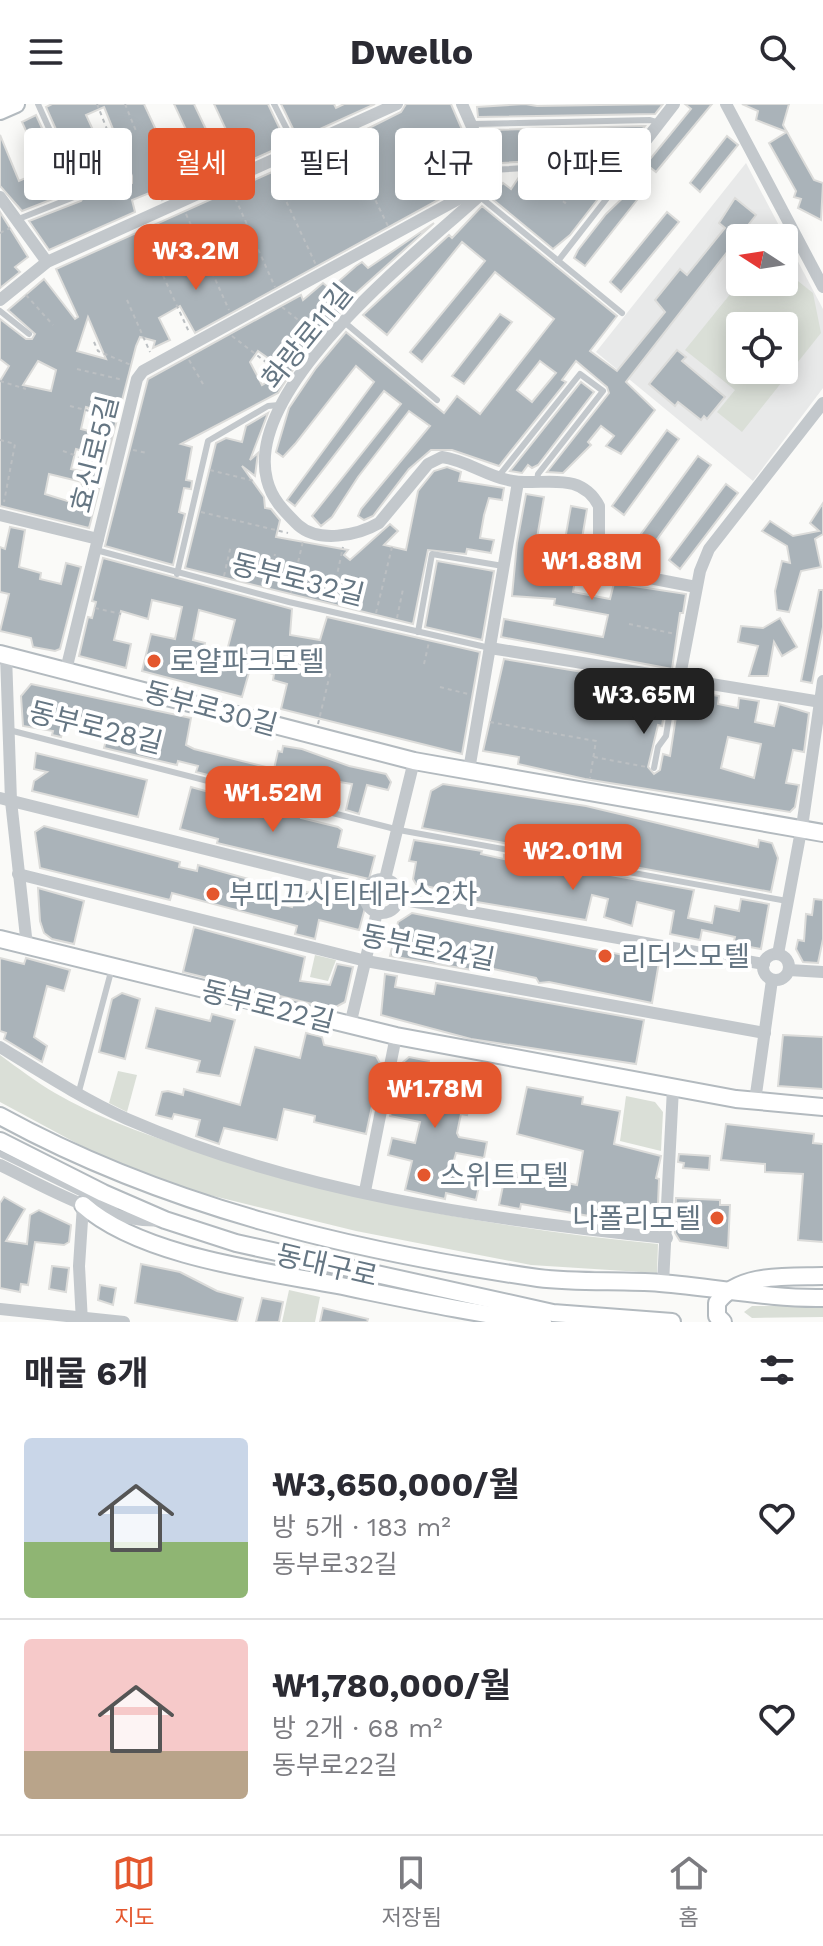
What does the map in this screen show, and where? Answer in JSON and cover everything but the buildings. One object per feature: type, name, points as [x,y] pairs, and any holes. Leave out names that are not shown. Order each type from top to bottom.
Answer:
[{"type":"main road","points":[[0,111],[16,104]]},
{"type":"main road","name":"동부로30길","points":[[3,654],[414,761],[823,833]]},
{"type":"main road","name":"동부로22길","points":[[0,939],[396,1036],[673,1088],[755,1101],[823,1107]]},
{"type":"main road","name":"동대구로","points":[[0,1116],[133,1181],[186,1200],[384,1249],[541,1278],[663,1283],[767,1298],[823,1298]]},
{"type":"main road","name":"동대구로","points":[[0,1141],[103,1193],[165,1220],[236,1243],[386,1279],[553,1313],[672,1322]]},
{"type":"main road","points":[[83,1205],[102,1222],[221,1263],[494,1319],[543,1322]]},
{"type":"main road","points":[[723,1322],[717,1316],[717,1303],[729,1292],[767,1277],[823,1276]]},
{"type":"street","points":[[343,128],[397,104]]},
{"type":"street","points":[[462,104],[472,128]]},
{"type":"street","points":[[651,134],[674,104]]},
{"type":"street","points":[[726,104],[823,287]]},
{"type":"street","points":[[255,168],[271,161]]},
{"type":"street","points":[[0,197],[47,262]]},
{"type":"street","points":[[0,300],[47,262],[184,200]]},
{"type":"street","name":"효신로5길","points":[[66,670],[139,379],[158,363],[392,234],[464,200]]},
{"type":"street","name":"화랑로11길","points":[[268,482],[267,444],[279,405],[343,321],[472,200]]},
{"type":"street","points":[[677,680],[696,587],[717,536],[823,403]]},
{"type":"street","points":[[268,482],[285,513],[305,532],[331,536],[368,530],[379,523],[436,458],[453,458],[518,482],[564,480],[594,496],[600,515],[599,550],[610,568],[696,587]]},
{"type":"street","points":[[469,770],[518,482]]},
{"type":"street","name":"동부로32길","points":[[1,515],[97,544]]},
{"type":"street","name":"동부로32길","points":[[490,648],[677,680],[822,695]]},
{"type":"street","name":"동부로28길","points":[[3,654],[6,729]]},
{"type":"street","points":[[778,954],[823,681]]},
{"type":"street","points":[[6,729],[5,799],[27,946]]},
{"type":"street","points":[[385,879],[414,761]]},
{"type":"street","points":[[5,799],[366,889]]},
{"type":"street","name":"동부로24길","points":[[18,874],[366,961],[765,1033]]},
{"type":"street","points":[[385,879],[397,887],[399,899],[391,910],[377,912],[366,900],[366,889],[374,881],[385,879]]},
{"type":"street","points":[[399,899],[764,964]]},
{"type":"street","points":[[350,1025],[377,912]]},
{"type":"street","points":[[778,954],[786,958],[789,970],[785,977],[772,980],[765,974],[764,964],[770,955],[778,954]]},
{"type":"street","points":[[789,970],[823,972]]},
{"type":"street","points":[[755,1101],[772,980]]},
{"type":"street","points":[[365,1191],[396,1036]]},
{"type":"street","points":[[0,1047],[78,1095],[128,1119],[195,1144],[365,1191],[485,1216],[667,1238]]},
{"type":"street","points":[[663,1283],[673,1088]]},
{"type":"street","points":[[0,1165],[83,1205],[142,1222],[165,1220]]},
{"type":"street","points":[[82,1320],[79,1266],[83,1205]]},
{"type":"street","points":[[0,1309],[124,1322]]},
{"type":"lane","points":[[16,220],[79,195],[38,104]]},
{"type":"lane","points":[[274,104],[286,128]]},
{"type":"lane","points":[[470,124],[650,120],[660,123]]},
{"type":"lane","points":[[490,200],[622,313]]},
{"type":"lane","points":[[558,261],[606,200]]},
{"type":"lane","points":[[0,311],[29,334]]},
{"type":"lane","points":[[343,321],[437,400]]},
{"type":"lane","points":[[498,477],[580,374],[603,391],[538,474],[537,481]]},
{"type":"lane","points":[[177,574],[208,441],[268,406],[279,405]]},
{"type":"lane","name":"동부로32길","points":[[97,544],[177,574],[490,648]]},
{"type":"lane","points":[[418,632],[432,554],[503,566]]},
{"type":"lane","points":[[654,768],[658,747],[666,736],[677,680]]},
{"type":"lane","name":"동부로28길","points":[[6,729],[399,830],[787,901]]},
{"type":"lane","points":[[78,1095],[112,968]]},
{"type":"lane","points":[[0,1154],[129,1217]]},
{"type":"path","points":[[97,104],[106,128]]},
{"type":"path","points":[[125,104],[136,131]]},
{"type":"path","points":[[268,162],[320,274]]},
{"type":"path","points":[[235,200],[276,298],[303,324]]},
{"type":"path","points":[[375,200],[392,234]]},
{"type":"path","points":[[180,202],[229,325],[295,384]]},
{"type":"path","points":[[138,221],[203,384]]},
{"type":"path","points":[[17,285],[53,325]]},
{"type":"path","points":[[127,300],[158,363]]},
{"type":"path","points":[[94,342],[98,351],[139,379]]},
{"type":"path","points":[[77,369],[139,379]]},
{"type":"path","points":[[0,381],[26,389]]},
{"type":"path","points":[[70,406],[127,421]]},
{"type":"path","points":[[0,440],[15,444],[1,515]]},
{"type":"path","points":[[121,447],[147,453]]},
{"type":"path","points":[[63,451],[115,469]]},
{"type":"path","points":[[201,468],[268,482]]},
{"type":"path","points":[[192,510],[286,533],[305,532],[289,602]]},
{"type":"path","points":[[329,612],[346,533]]},
{"type":"path","points":[[374,622],[393,543]]},
{"type":"path","points":[[222,585],[231,545]]},
{"type":"path","points":[[265,596],[275,554]]},
{"type":"path","points":[[395,627],[403,589]]},
{"type":"path","points":[[82,605],[121,614]]},
{"type":"path","points":[[629,624],[687,636]]},
{"type":"path","points":[[424,664],[430,635]]},
{"type":"path","points":[[317,737],[331,670]]},
{"type":"path","points":[[440,687],[481,696]]},
{"type":"path","points":[[477,720],[596,741],[587,792]]},
{"type":"path","points":[[593,757],[654,768]]},
{"type":"shaded area","points":[[746,163],[778,224],[726,224],[726,296],[798,296],[798,262],[823,309],[823,388],[753,481],[596,352]]},
{"type":"shaded area","points":[[798,281],[813,293],[821,333],[798,362],[798,312],[726,312],[726,383],[685,350],[729,296],[798,296]]},
{"type":"shaded area","points":[[728,384],[780,384],[742,432],[717,412],[735,390]]},
{"type":"shaded area","points":[[315,955],[336,960],[328,981],[310,977]]},
{"type":"shaded area","points":[[0,1055],[41,1084],[85,1109],[183,1147],[358,1197],[537,1230],[658,1244],[657,1273],[531,1265],[356,1231],[189,1190],[91,1151],[0,1102]]},
{"type":"shaded area","points":[[118,1071],[137,1075],[127,1112],[109,1103]]},
{"type":"shaded area","points":[[626,1096],[655,1102],[663,1112],[661,1151],[620,1141]]},
{"type":"shaded area","points":[[289,1290],[320,1297],[315,1322],[282,1322]]},
{"type":"shaded area","points":[[752,1306],[823,1306],[823,1317],[752,1318],[744,1312]]},
{"type":"place","name":"로얄파크모텔","points":[[154,661]]},
{"type":"place","name":"부띠끄시티테라스2차","points":[[213,894]]},
{"type":"place","name":"리더스모텔","points":[[605,956]]},
{"type":"place","name":"스위트모텔","points":[[424,1175]]},
{"type":"place","name":"나폴리모텔","points":[[717,1218]]}]
